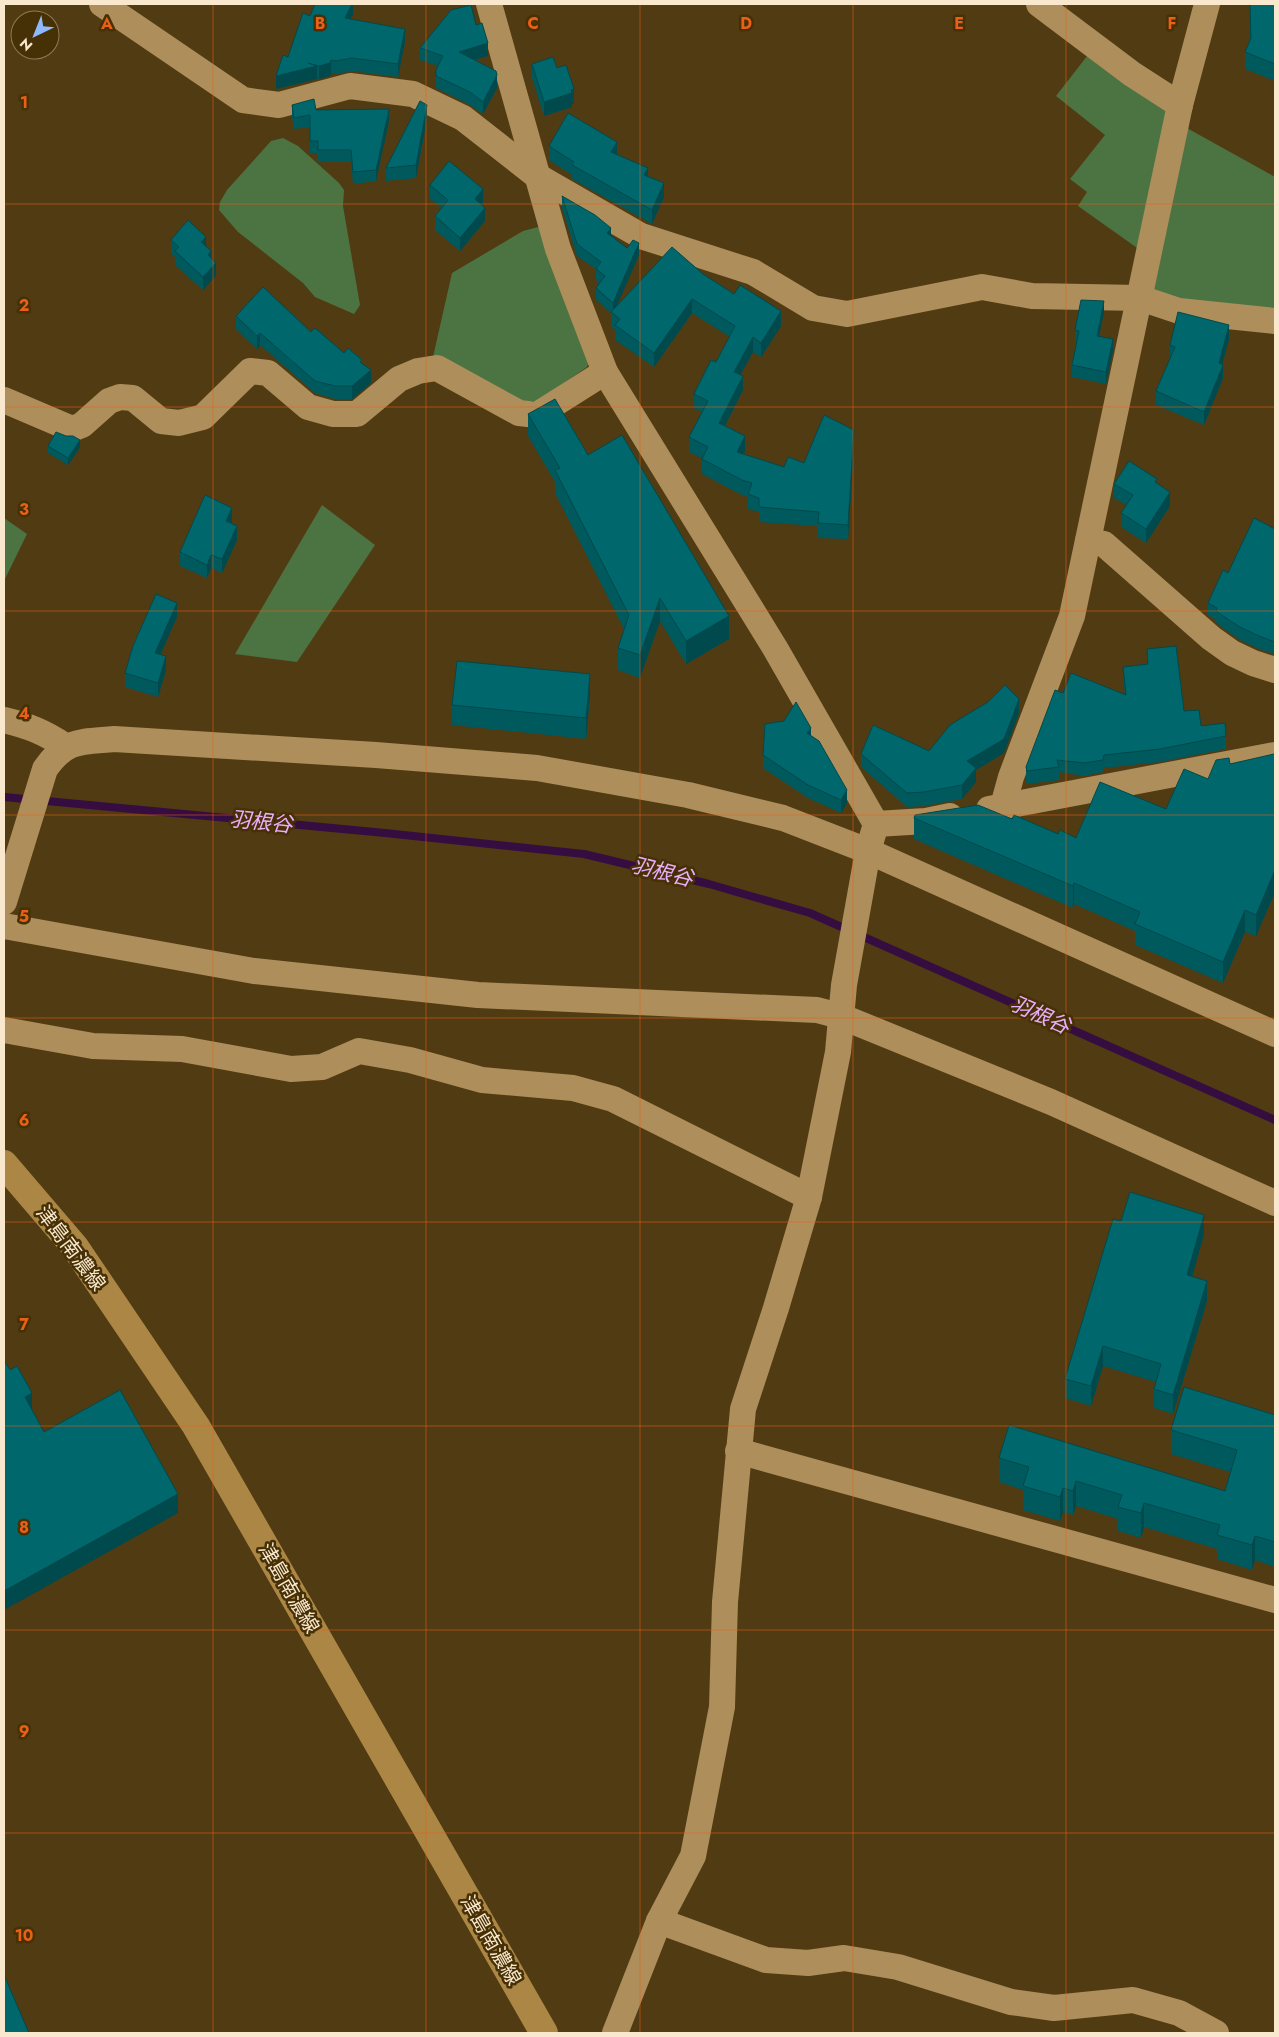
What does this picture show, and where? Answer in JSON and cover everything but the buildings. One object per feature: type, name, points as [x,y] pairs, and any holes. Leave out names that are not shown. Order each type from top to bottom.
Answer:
[{"type":"main road","name":"津島南濃線","points":[[4,1164],[75,1247],[196,1426],[544,2033]]},
{"type":"street","points":[[102,4],[243,100],[279,105],[350,86],[413,94],[463,118],[537,176],[642,236],[753,272],[813,308],[847,314],[982,287],[1032,296],[1140,298],[1180,311],[1275,321]]},
{"type":"street","points":[[489,4],[558,248],[605,372],[775,648],[876,824],[866,860],[844,985],[838,1052],[810,1197],[743,1409],[725,1602],[722,1707],[693,1856],[659,1921],[615,2033]]},
{"type":"street","points":[[1039,4],[1132,74],[1180,105]]},
{"type":"street","points":[[1004,806],[1011,778],[1072,616],[1180,105],[1207,4]]},
{"type":"street","points":[[4,400],[72,429],[82,426],[109,401],[120,397],[133,398],[161,421],[178,424],[203,417],[250,371],[268,373],[308,407],[333,414],[357,414],[399,379],[418,371],[437,368],[519,413],[537,415],[605,372]]},
{"type":"street","points":[[1088,540],[1104,544],[1211,638],[1232,654],[1275,670]]},
{"type":"street","points":[[4,720],[31,726],[65,746]]},
{"type":"street","points":[[6,895],[45,769],[65,746],[82,741],[114,739],[376,755],[537,768],[688,795],[783,818],[866,860],[1275,1034]]},
{"type":"street","points":[[876,824],[926,821],[1275,755]]},
{"type":"street","points":[[4,926],[254,971],[478,995],[817,1010],[840,1016],[1051,1102],[1275,1202]]},
{"type":"street","points":[[4,1030],[93,1046],[182,1049],[292,1069],[322,1068],[359,1051],[410,1060],[482,1080],[573,1088],[613,1099],[810,1197]]},
{"type":"street","points":[[738,1451],[1275,1600]]},
{"type":"street","points":[[659,1921],[766,1960],[808,1963],[844,1958],[898,1967],[1011,2002],[1054,2008],[1132,2000],[1179,2013],[1216,2033]]},
{"type":"green space","points":[[1091,51],[1172,108],[1140,250],[1078,206],[1087,192],[1070,179],[1105,135],[1056,96]]},
{"type":"green space","points":[[1185,127],[1275,177],[1275,313],[1183,307],[1149,292]]},
{"type":"green space","points":[[283,138],[298,146],[339,183],[344,190],[343,206],[360,305],[354,314],[315,297],[303,283],[238,232],[219,210],[220,202],[227,190],[271,141]]},
{"type":"green space","points":[[542,226],[590,358],[587,367],[538,401],[519,401],[433,357],[452,273],[523,231]]},
{"type":"green space","points":[[322,505],[375,545],[297,662],[235,654]]},
{"type":"green space","points":[[4,518],[27,534],[4,581]]},
{"type":"waterway","name":"羽根谷","points":[[4,797],[584,854],[709,884],[810,913],[1275,1120]]}]
